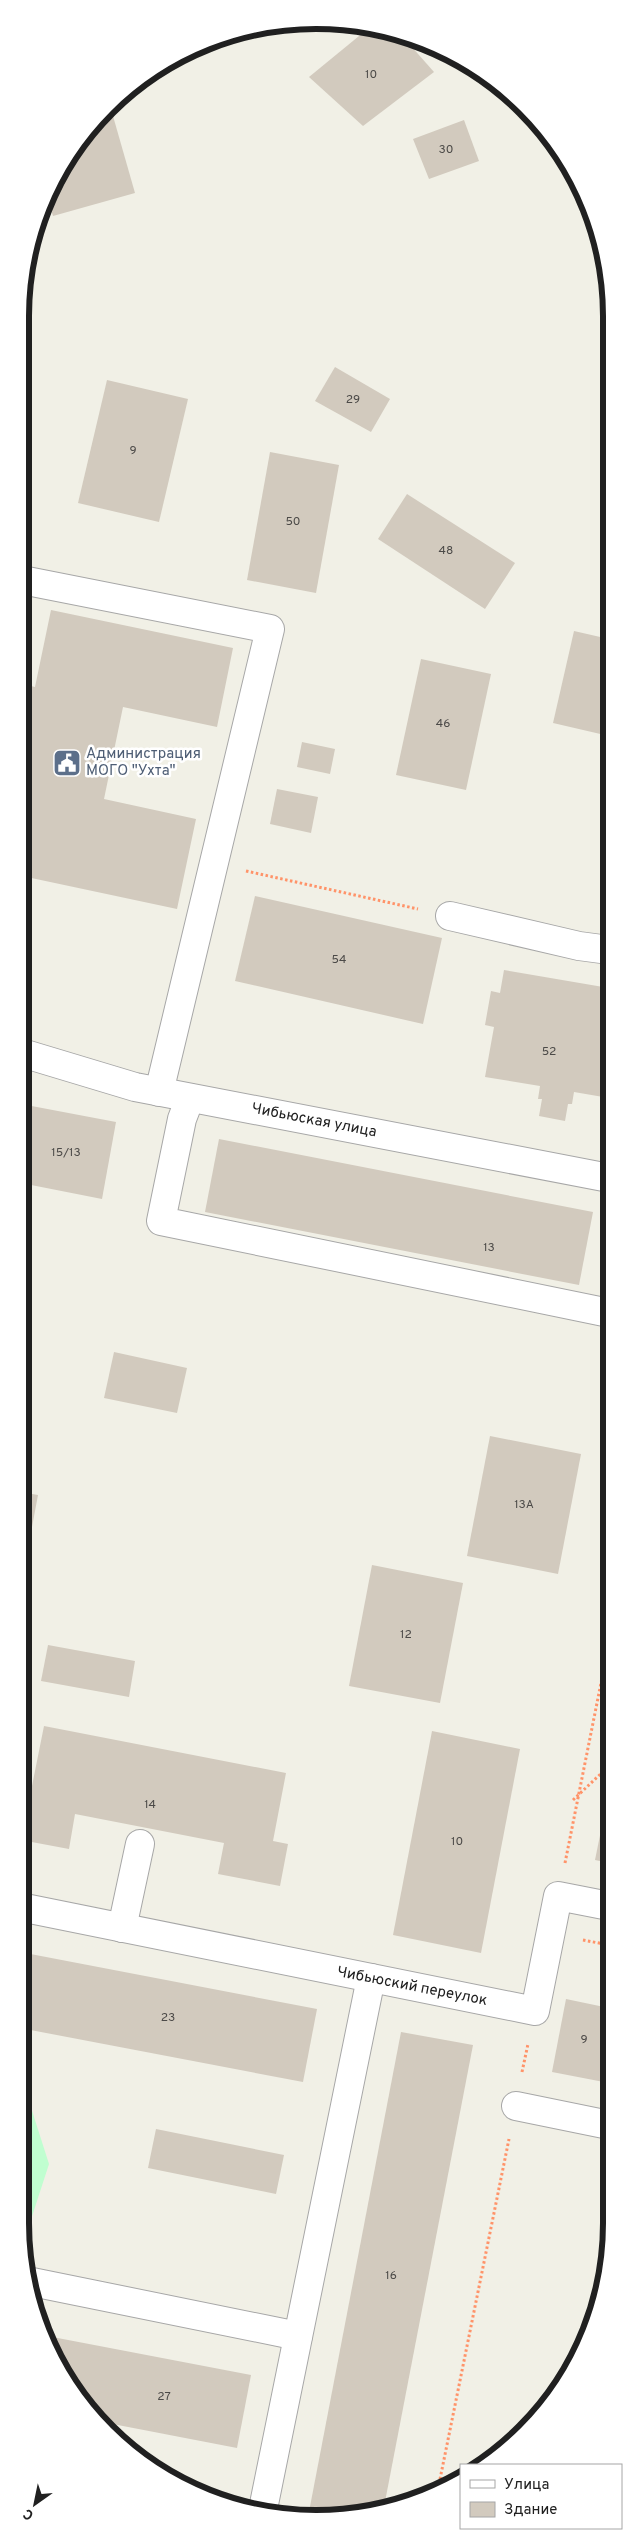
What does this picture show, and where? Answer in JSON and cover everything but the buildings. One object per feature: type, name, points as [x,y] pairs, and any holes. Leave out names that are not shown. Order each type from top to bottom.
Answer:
[{"type":"street","points":[[29,581],[270,629],[159,1092]]},
{"type":"street","points":[[450,916],[579,946],[603,949]]},
{"type":"street","name":"Чибьюская улица","points":[[29,1055],[135,1088],[159,1092],[186,1108],[603,1177]]},
{"type":"street","points":[[186,1108],[161,1221],[603,1312]]},
{"type":"street","points":[[122,1928],[140,1844]]},
{"type":"street","points":[[535,2011],[558,1896],[603,1905]]},
{"type":"street","name":"Чибьюский переулок","points":[[29,1909],[535,2011]]},
{"type":"street","points":[[264,2506],[370,1978]]},
{"type":"street","points":[[516,2106],[603,2124]]},
{"type":"street","points":[[35,2283],[298,2336]]},
{"type":"path","points":[[213,864],[450,916]]},
{"type":"path","points":[[558,1896],[603,1677]]},
{"type":"path","points":[[573,1800],[603,1772]]},
{"type":"path","points":[[439,2483],[535,2011]]},
{"type":"green space","points":[[29,2101],[49,2164],[29,2226]]},
{"type":"place","name":"Администрация МОГО \"Ухта\"","points":[[67,763]]}]
